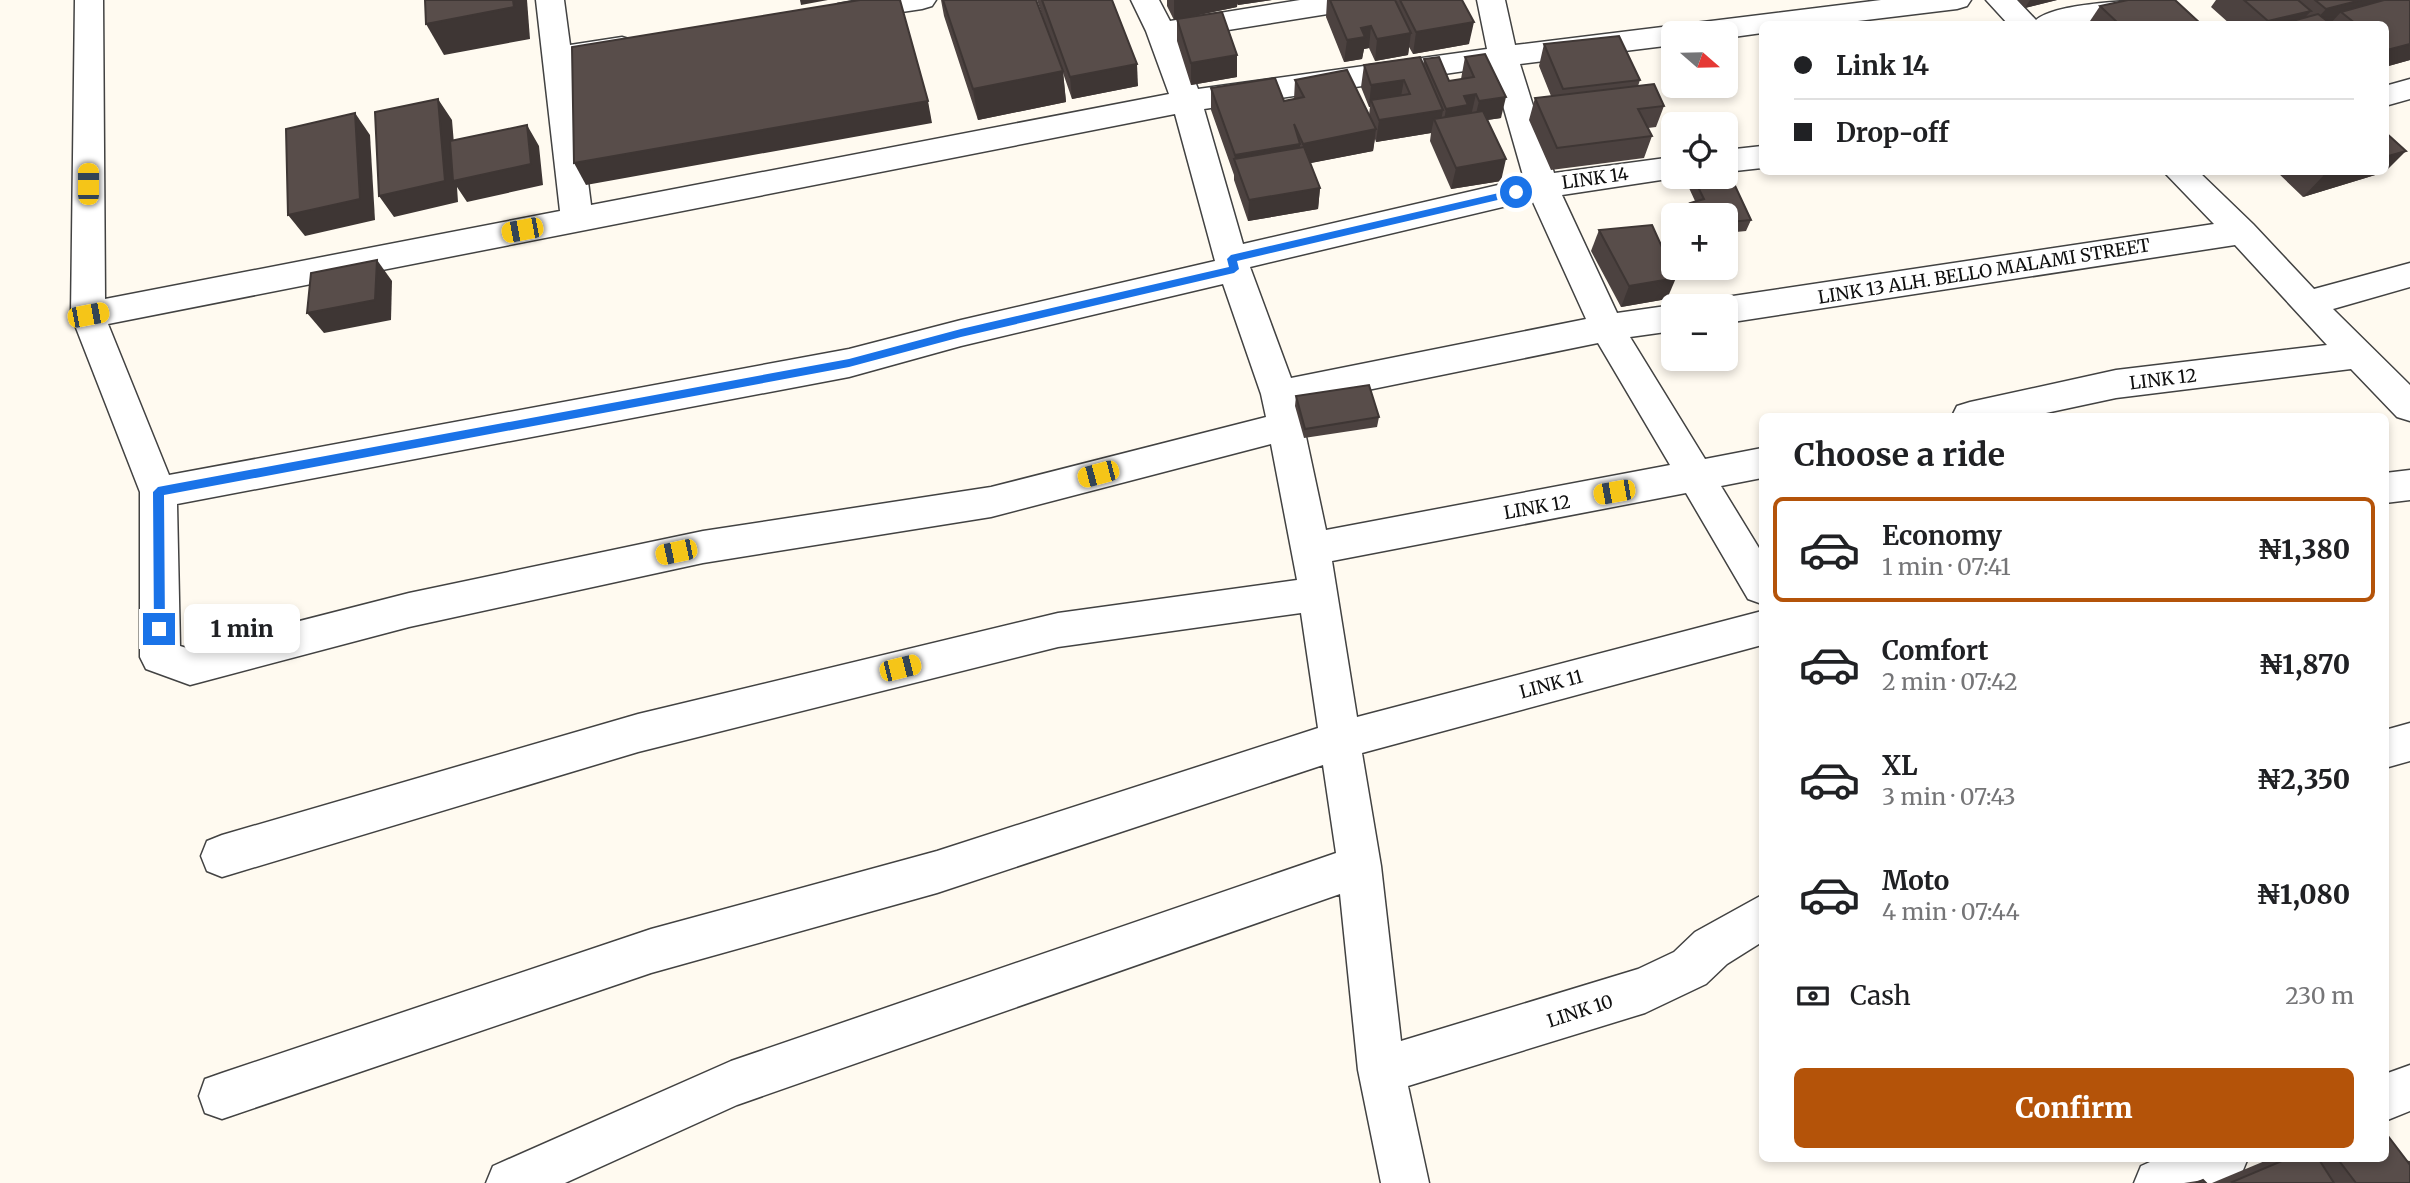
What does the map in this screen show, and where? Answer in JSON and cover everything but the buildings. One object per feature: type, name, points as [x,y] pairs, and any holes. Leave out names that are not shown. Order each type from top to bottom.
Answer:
[{"type":"street","points":[[89,0],[88,315],[158,492],[160,657],[190,667],[409,610],[703,547],[991,502],[1282,410],[1607,328],[1661,320]]},
{"type":"street","points":[[550,0],[577,220]]},
{"type":"street","points":[[818,16],[922,0]]},
{"type":"street","points":[[1145,0],[1161,31],[1186,101],[1233,264],[1282,410],[1311,548],[1359,866],[1381,1070],[1405,1183]]},
{"type":"street","points":[[1161,31],[1359,0]]},
{"type":"street","points":[[1490,0],[1503,56],[1542,186],[1607,328],[1759,582]]},
{"type":"street","points":[[1785,21],[1957,0]]},
{"type":"street","points":[[2000,0],[2021,21]]},
{"type":"street","points":[[2061,21],[2154,0]]},
{"type":"street","points":[[1738,27],[1759,24]]},
{"type":"street","points":[[88,315],[1186,101],[1661,36]]},
{"type":"street","points":[[558,57],[649,43]]},
{"type":"street","points":[[2389,95],[2410,89]]},
{"type":"street","points":[[1738,160],[1759,157]]},
{"type":"street","name":"LINK 14","points":[[158,492],[849,363],[1542,186],[1661,170]]},
{"type":"street","points":[[2183,175],[2242,232],[2307,304],[2410,407]]},
{"type":"street","name":"LINK 13 ALH. BELLO MALAMI STREET","points":[[1738,308],[2242,232]]},
{"type":"street","points":[[2307,304],[2410,275]]},
{"type":"street","name":"LINK 12","points":[[1984,413],[2116,384],[2358,355]]},
{"type":"street","name":"LINK 12","points":[[1311,548],[1759,464]]},
{"type":"street","points":[[2389,488],[2410,485]]},
{"type":"street","points":[[222,856],[638,733],[1058,630],[1318,594]]},
{"type":"street","name":"LINK 11","points":[[222,1096],[651,951],[937,872],[1340,740],[1759,629]]},
{"type":"street","points":[[2389,748],[2410,742]]},
{"type":"street","points":[[510,1183],[731,1084],[1359,866]]},
{"type":"street","name":"LINK 10","points":[[1381,1070],[1645,990],[1690,968],[1711,948],[1759,919]]},
{"type":"street","points":[[2389,1096],[2410,1088]]},
{"type":"street","points":[[2158,1183],[2213,1162]]},
{"type":"route","points":[[159,629],[158,492],[849,363],[961,333],[1234,269],[1231,259],[1516,192]]}]
